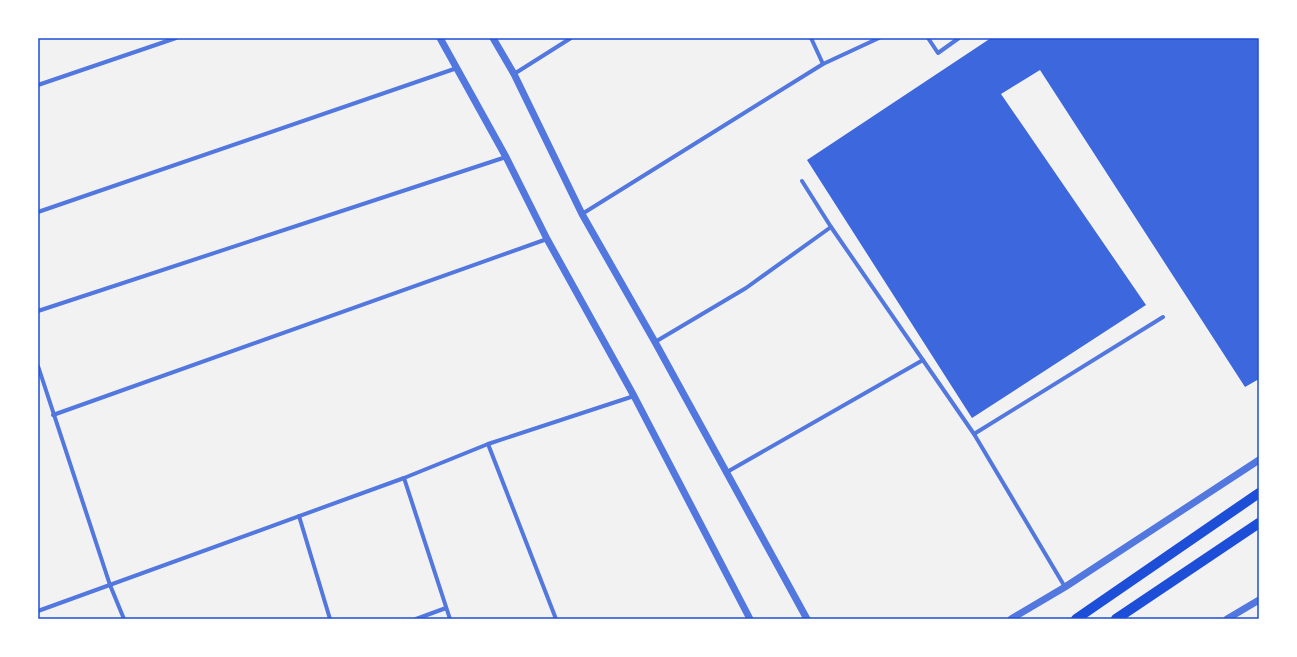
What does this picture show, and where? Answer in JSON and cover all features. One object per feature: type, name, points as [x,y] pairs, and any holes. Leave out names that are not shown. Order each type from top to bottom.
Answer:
[{"type":"main road","points":[[1076,619],[1259,493]]},
{"type":"main road","points":[[1116,619],[1259,523]]},
{"type":"street","points":[[38,85],[176,38]]},
{"type":"street","points":[[440,38],[506,157],[547,239],[634,396],[750,619]]},
{"type":"street","points":[[493,38],[514,74],[582,214],[655,342],[807,619]]},
{"type":"street","points":[[514,74],[571,38]]},
{"type":"street","points":[[811,38],[823,64]]},
{"type":"street","points":[[582,214],[823,64],[879,38]]},
{"type":"street","points":[[928,38],[938,53],[959,38]]},
{"type":"street","points":[[38,212],[457,68]]},
{"type":"street","points":[[38,311],[506,157]]},
{"type":"street","points":[[802,181],[831,227],[974,434],[1065,587]]},
{"type":"street","points":[[655,342],[746,288],[831,227]]},
{"type":"street","points":[[53,414],[547,239]]},
{"type":"street","points":[[974,434],[1163,317]]},
{"type":"street","points":[[727,472],[923,360]]},
{"type":"street","points":[[38,366],[110,585],[124,619]]},
{"type":"street","points":[[38,611],[404,478],[488,444],[634,396]]},
{"type":"street","points":[[488,444],[556,619]]},
{"type":"street","points":[[1011,619],[1065,587],[1259,460]]},
{"type":"street","points":[[404,478],[450,619]]},
{"type":"street","points":[[299,516],[330,619]]},
{"type":"street","points":[[1227,619],[1259,600]]},
{"type":"street","points":[[416,619],[446,608]]},
{"type":"building","points":[[991,38],[1259,38],[1259,379],[1245,387],[1040,70],[1001,94],[1146,305],[972,418],[807,160]]}]
